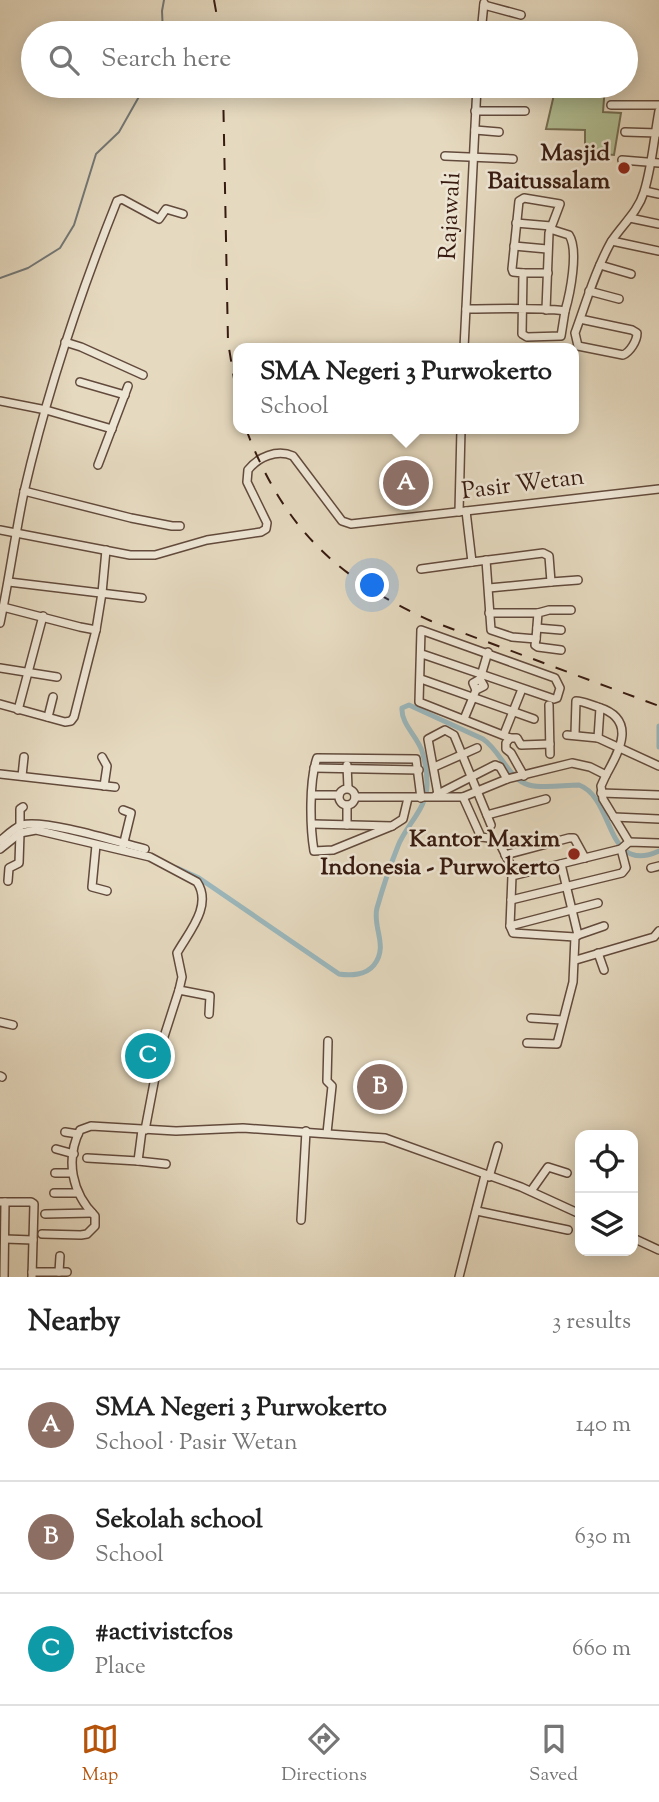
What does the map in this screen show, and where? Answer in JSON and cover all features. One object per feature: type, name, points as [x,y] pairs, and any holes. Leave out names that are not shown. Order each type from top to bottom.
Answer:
[{"type":"street","points":[[482,21],[484,2],[521,15]]},
{"type":"street","name":"Rajawali","points":[[464,343],[476,98]]},
{"type":"street","points":[[611,105],[659,105]]},
{"type":"street","points":[[475,111],[525,111]]},
{"type":"street","points":[[577,343],[575,333],[600,265],[612,241],[638,206],[645,191],[655,162],[659,111]]},
{"type":"street","points":[[475,131],[499,132]]},
{"type":"street","points":[[625,132],[657,132]]},
{"type":"street","points":[[444,156],[513,159]]},
{"type":"street","points":[[622,160],[655,162]]},
{"type":"street","points":[[645,191],[659,194]]},
{"type":"street","points":[[546,310],[548,273],[547,249],[559,203],[528,198],[519,201],[512,271],[548,273]]},
{"type":"street","points":[[0,622],[24,491],[65,342],[119,199],[159,219],[166,209],[183,214]]},
{"type":"street","points":[[629,218],[659,224]]},
{"type":"street","points":[[516,223],[551,228],[569,235],[572,241],[572,284],[560,337],[527,337],[522,334],[523,273]]},
{"type":"street","points":[[612,241],[659,251]]},
{"type":"street","points":[[514,246],[547,249]]},
{"type":"street","points":[[600,265],[631,274]]},
{"type":"street","points":[[589,291],[619,299]]},
{"type":"street","points":[[466,309],[565,311]]},
{"type":"street","points":[[579,346],[622,355],[637,338],[637,333],[632,330],[580,319]]},
{"type":"street","points":[[65,342],[143,375]]},
{"type":"street","points":[[80,382],[125,395]]},
{"type":"street","points":[[99,465],[128,386]]},
{"type":"street","points":[[0,401],[46,410],[112,429]]},
{"type":"street","points":[[460,434],[462,511],[472,562]]},
{"type":"street","name":"Pasir Wetan","points":[[0,530],[130,555],[155,555],[207,540],[264,531],[267,528],[266,519],[246,475],[254,463],[281,452],[293,456],[346,523],[659,489]]},
{"type":"street","points":[[24,491],[131,518],[180,526]]},
{"type":"street","points":[[0,704],[65,722],[74,717],[96,630],[106,550]]},
{"type":"street","points":[[421,569],[546,554],[549,556],[551,582]]},
{"type":"street","points":[[486,560],[491,630],[512,637],[536,639]]},
{"type":"street","points":[[489,589],[578,580]]},
{"type":"street","points":[[9,582],[142,598]]},
{"type":"street","points":[[3,601],[43,616],[96,630]]},
{"type":"street","points":[[489,613],[570,610]]},
{"type":"street","points":[[538,613],[535,645],[561,650]]},
{"type":"street","points":[[18,710],[43,616]]},
{"type":"street","points":[[537,628],[561,630]]},
{"type":"street","points":[[422,654],[481,677],[554,699],[561,688],[558,680],[422,629],[419,702],[517,738],[521,745]]},
{"type":"street","points":[[464,719],[475,693],[473,683],[481,677],[488,652]]},
{"type":"street","points":[[0,668],[57,677]]},
{"type":"street","points":[[421,678],[475,693],[534,719]]},
{"type":"street","points":[[517,777],[511,753],[506,746],[513,712],[522,689]]},
{"type":"street","points":[[48,717],[53,697]]},
{"type":"street","points":[[510,900],[622,873],[626,868],[624,846],[614,817],[601,793],[601,786],[620,749],[622,737],[619,721],[608,710],[576,701],[571,735],[598,738],[620,749],[659,766]]},
{"type":"street","points":[[549,705],[550,754]]},
{"type":"street","points":[[598,738],[600,708]]},
{"type":"street","points":[[429,797],[434,767],[428,740],[439,732],[450,731],[491,825]]},
{"type":"street","points":[[521,745],[550,744]]},
{"type":"street","points":[[511,753],[518,751],[521,745]]},
{"type":"street","points":[[434,767],[477,748]]},
{"type":"street","points":[[22,776],[24,757]]},
{"type":"street","points":[[102,757],[107,766],[104,786]]},
{"type":"street","points":[[348,757],[348,788]]},
{"type":"street","points":[[408,799],[403,820],[392,826],[333,850],[313,850],[314,768],[317,758],[416,759],[429,797]]},
{"type":"street","points":[[355,797],[463,797],[517,777],[572,763],[590,767],[606,775]]},
{"type":"street","points":[[429,797],[497,765],[517,777]]},
{"type":"street","points":[[314,768],[419,770]]},
{"type":"street","points":[[0,774],[115,787]]},
{"type":"street","points":[[348,788],[354,791],[354,802],[347,805],[341,803],[338,796],[341,790],[348,788]]},
{"type":"street","points":[[601,793],[659,795]]},
{"type":"street","points":[[313,795],[338,796]]},
{"type":"street","points":[[463,797],[481,836],[489,838]]},
{"type":"street","points":[[487,815],[546,799]]},
{"type":"street","points":[[347,805],[347,825]]},
{"type":"street","points":[[8,881],[9,869],[18,865],[20,809],[23,807]]},
{"type":"street","points":[[122,847],[131,812],[123,810]]},
{"type":"street","points":[[614,817],[659,819]]},
{"type":"street","points":[[0,841],[36,824],[150,857],[197,882],[201,887],[201,909],[196,923],[177,953],[182,977],[161,1046],[138,1161]]},
{"type":"street","points":[[313,824],[392,826]]},
{"type":"street","points":[[0,849],[20,830],[36,830],[96,845],[145,849]]},
{"type":"street","points":[[505,855],[574,838],[585,858]]},
{"type":"street","points":[[604,926],[577,936],[515,934],[510,926],[510,879],[515,874],[624,846],[659,843]]},
{"type":"street","points":[[96,845],[93,887],[107,891]]},
{"type":"street","points":[[501,846],[515,874]]},
{"type":"street","points":[[527,1043],[557,1044],[573,982],[577,936],[561,864]]},
{"type":"street","points":[[510,926],[598,903]]},
{"type":"street","points":[[576,960],[657,934],[659,945]]},
{"type":"street","points":[[598,953],[604,970]]},
{"type":"street","points":[[179,990],[210,996],[209,1014]]},
{"type":"street","points":[[531,1018],[562,1020]]},
{"type":"street","points":[[0,1022],[13,1025]]},
{"type":"street","points":[[325,1132],[332,1087],[332,1084],[327,1082],[328,1041]]},
{"type":"street","points":[[325,1132],[327,1091]]},
{"type":"street","points":[[42,1234],[88,1234],[95,1226],[96,1220],[78,1193],[72,1173],[78,1134],[85,1126],[144,1130],[197,1131],[231,1128],[306,1131],[385,1138],[531,1191],[575,1212]]},
{"type":"street","points":[[301,1220],[306,1131]]},
{"type":"street","points":[[65,1132],[78,1134]]},
{"type":"street","points":[[459,1277],[498,1146]]},
{"type":"street","points":[[56,1149],[74,1154]]},
{"type":"street","points":[[87,1158],[166,1164]]},
{"type":"street","points":[[531,1191],[548,1167],[567,1173]]},
{"type":"street","points":[[55,1173],[72,1173]]},
{"type":"street","points":[[54,1193],[78,1193]]},
{"type":"street","points":[[4,1277],[3,1202],[31,1202],[34,1205],[32,1275],[64,1272],[60,1256]]},
{"type":"street","points":[[477,1211],[568,1230]]},
{"type":"street","points":[[45,1214],[92,1213]]},
{"type":"street","points":[[5,1239],[33,1240]]},
{"type":"street","points":[[638,1240],[659,1250]]},
{"type":"green space","points":[[553,98],[604,98],[603,112],[621,113],[614,155],[585,152],[585,130],[546,129]]},
{"type":"waterway","points":[[162,21],[164,0]]},
{"type":"waterway","points":[[0,278],[28,268],[60,248],[74,225],[96,154],[119,132],[138,98]]},
{"type":"waterway","points":[[177,868],[199,878],[339,974],[367,971],[374,965],[380,951],[376,915],[382,892],[398,846],[426,792],[422,751],[402,714],[402,708],[409,705],[483,739],[522,782],[541,787],[579,785],[591,793],[619,845],[629,853],[642,856],[659,851]]},
{"type":"waterway","points":[[659,726],[659,747]]},
{"type":"railway","points":[[214,0],[218,21]]},
{"type":"railway","points":[[223,98],[228,342],[233,372]]},
{"type":"railway","points":[[248,434],[277,494],[296,521],[317,546],[367,587],[431,621],[659,706]]},
{"type":"place","name":"Masjid Baitussalam","points":[[624,168]]},
{"type":"place","name":"SMA Negeri 3 Purwokerto","points":[[406,483]]},
{"type":"place","name":"Kantor Maxim Indonesia - Purwokerto","points":[[574,854]]},
{"type":"place","name":"#activistcfos","points":[[148,1056]]},
{"type":"place","name":"Sekolah school","points":[[380,1087]]}]
